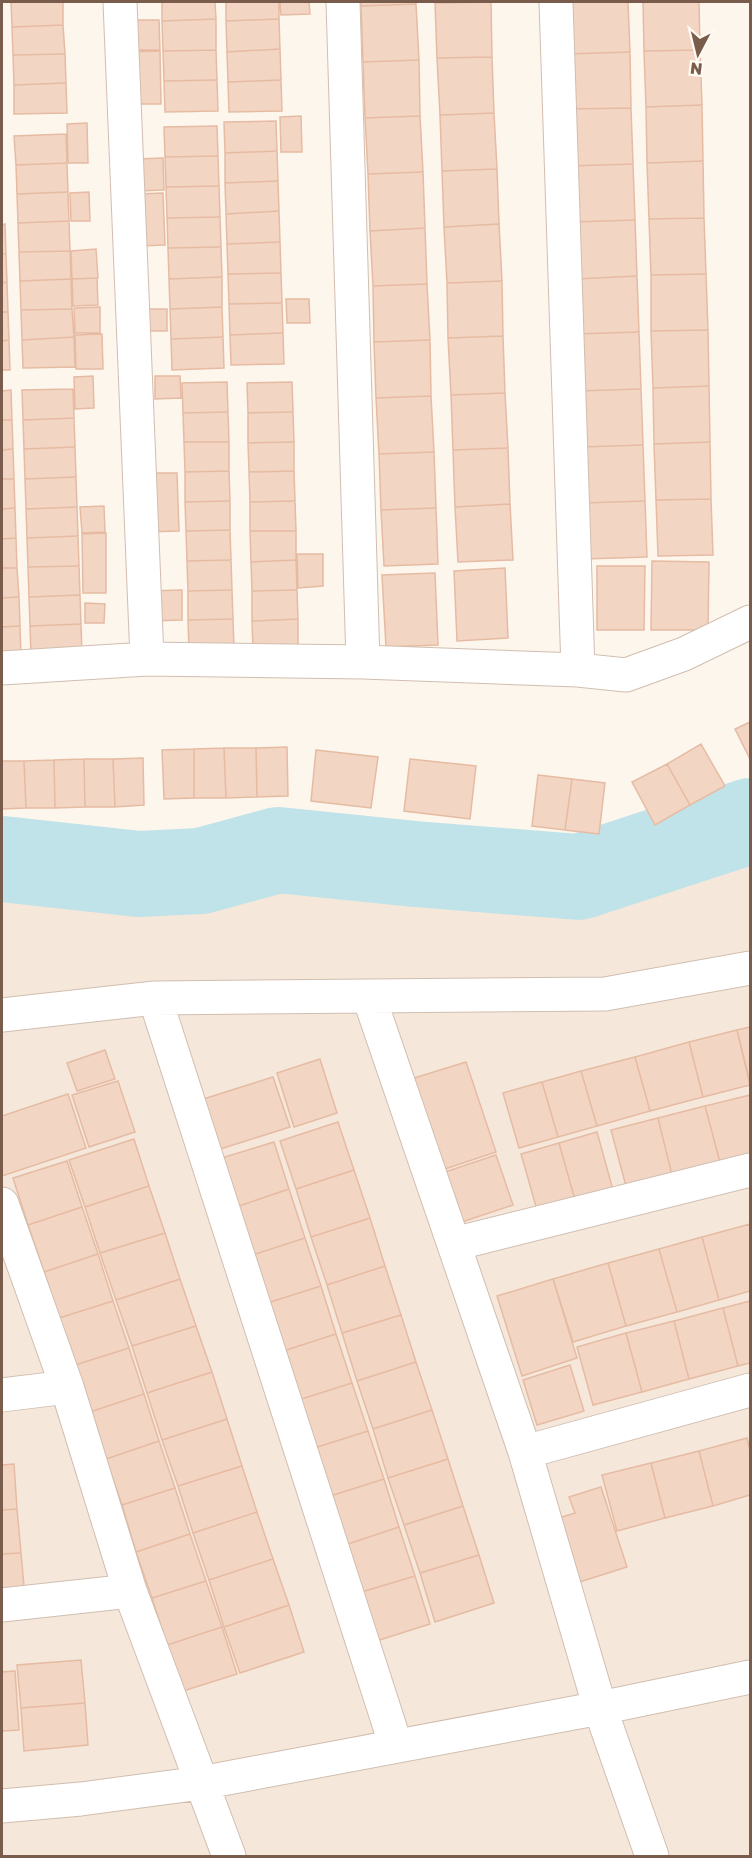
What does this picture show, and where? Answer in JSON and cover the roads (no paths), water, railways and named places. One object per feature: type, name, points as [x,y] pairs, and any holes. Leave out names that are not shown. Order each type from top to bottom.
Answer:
[{"type":"street","points":[[120,2],[147,659]]},
{"type":"street","points":[[343,2],[363,662]]},
{"type":"street","points":[[556,2],[578,670]]},
{"type":"street","points":[[2,668],[147,659],[363,662],[578,670],[626,675],[684,654],[750,622]]},
{"type":"street","points":[[2,1015],[154,998],[369,998],[605,994],[750,968]]},
{"type":"street","points":[[154,998],[396,1746]]},
{"type":"street","points":[[369,998],[525,1452],[600,1708],[652,1857]]},
{"type":"street","points":[[454,1244],[750,1170]]},
{"type":"street","points":[[2,1204],[67,1387],[130,1591],[229,1857]]},
{"type":"street","points":[[2,1395],[67,1387]]},
{"type":"street","points":[[525,1452],[750,1390]]},
{"type":"street","points":[[2,1605],[130,1591]]},
{"type":"street","points":[[2,1806],[81,1799],[201,1783],[600,1708],[750,1677]]},
{"type":"waterway","points":[[2,859],[139,874],[201,871],[278,850],[579,877],[750,821]]}]
